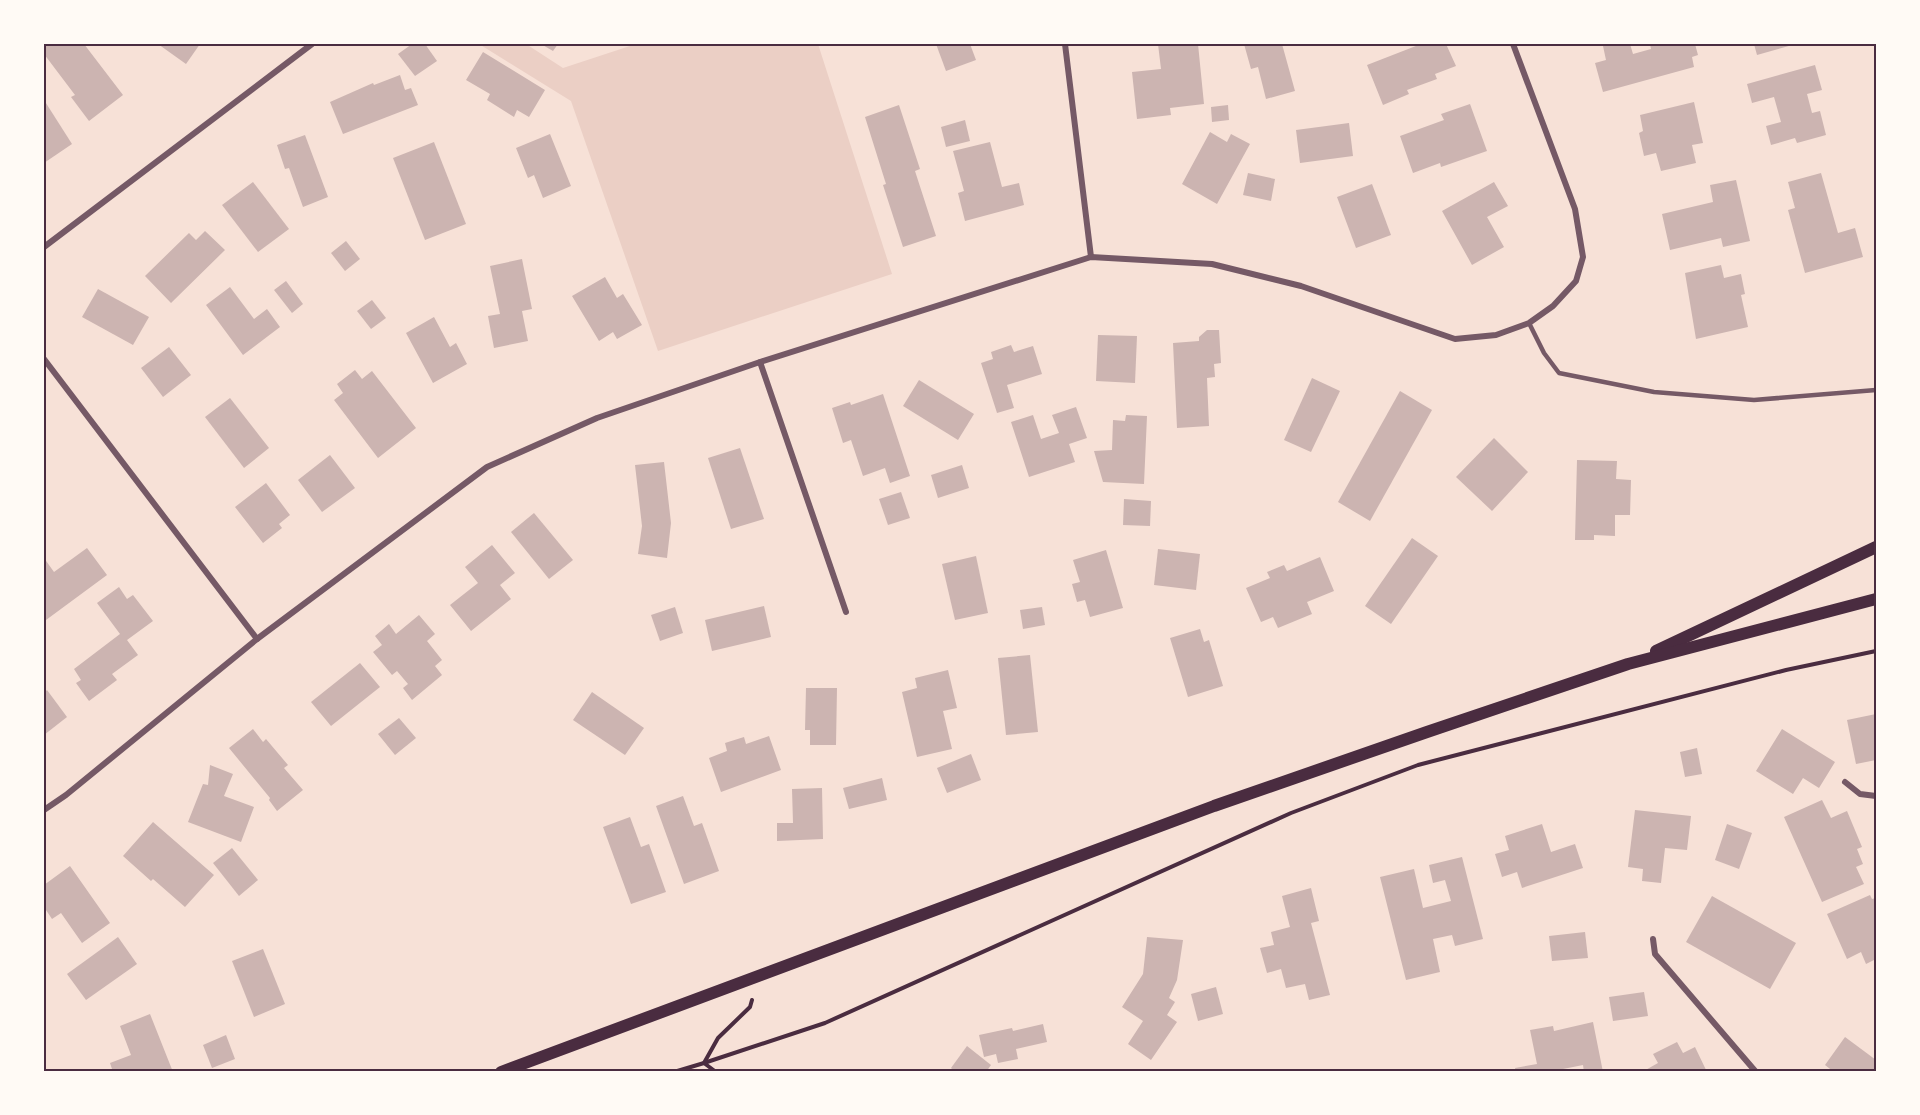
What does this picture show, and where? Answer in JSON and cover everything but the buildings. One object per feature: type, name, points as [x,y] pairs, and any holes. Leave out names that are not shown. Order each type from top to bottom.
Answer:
[{"type":"main road","points":[[1628,664],[1876,547]]},
{"type":"main road","points":[[501,1071],[1214,806],[1628,664],[1876,598]]},
{"type":"street","points":[[44,247],[312,44]]},
{"type":"street","points":[[1065,44],[1091,257]]},
{"type":"street","points":[[44,810],[66,795],[257,639],[487,467],[597,418],[760,362],[1091,257],[1212,264],[1301,286],[1455,339],[1496,335],[1529,322],[1553,306],[1576,281],[1583,257],[1575,209],[1513,44]]},
{"type":"street","points":[[44,359],[257,639]]},
{"type":"street","points":[[760,362],[846,612]]},
{"type":"street","points":[[1845,782],[1860,794],[1876,796]]},
{"type":"street","points":[[1653,939],[1654,954],[1756,1071]]},
{"type":"lane","points":[[1529,322],[1544,353],[1559,373],[1654,392],[1754,400],[1876,390]]},
{"type":"path","points":[[674,1071],[704,1064],[825,1023],[1291,813],[1418,765],[1786,670],[1876,651]]},
{"type":"path","points":[[704,1064],[718,1038],[750,1007],[756,978]]},
{"type":"path","points":[[704,1064],[716,1071]]},
{"type":"shaded area","points":[[479,44],[526,44],[563,68],[636,44],[818,44],[892,274],[658,351],[571,101]]}]
